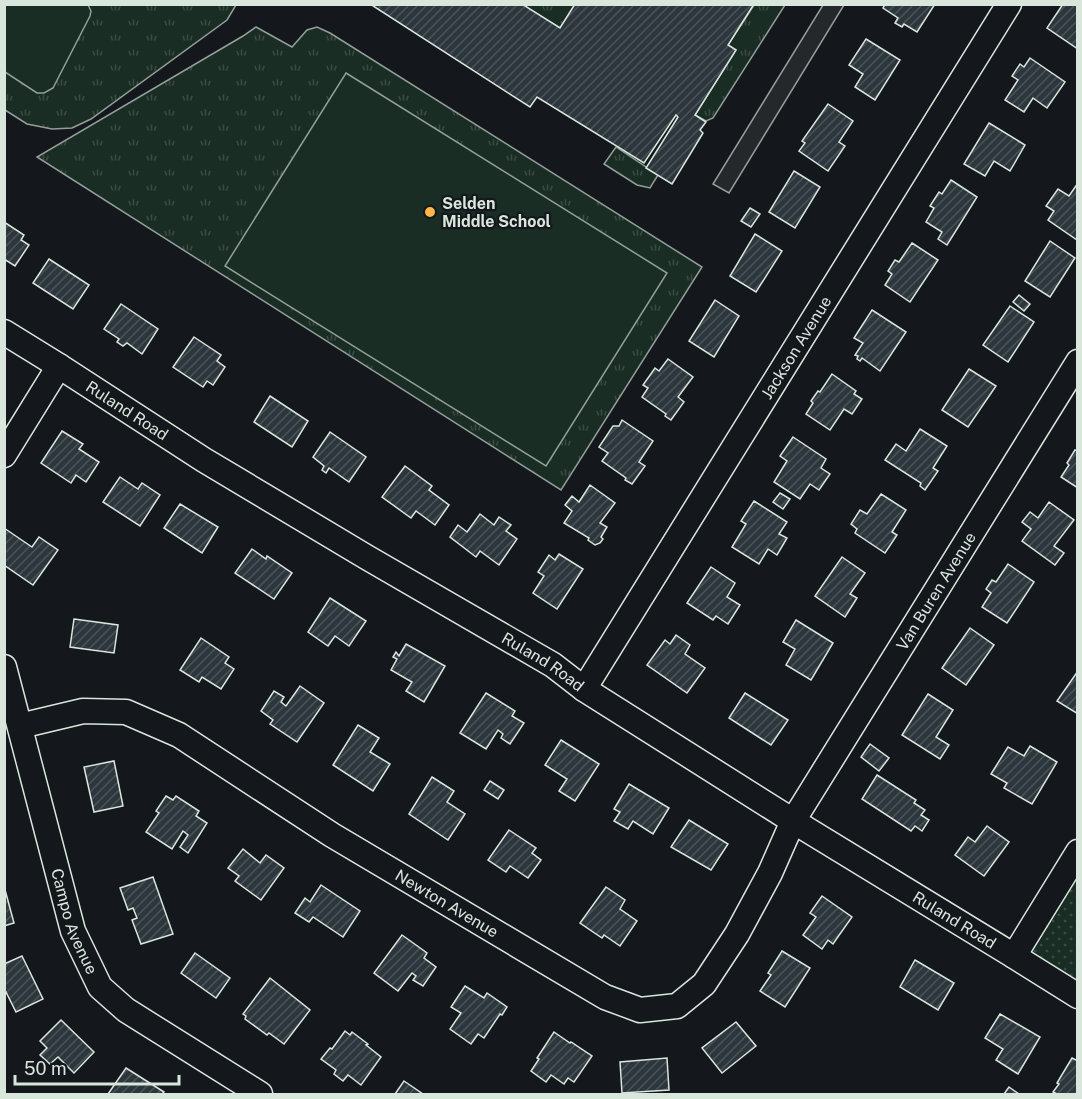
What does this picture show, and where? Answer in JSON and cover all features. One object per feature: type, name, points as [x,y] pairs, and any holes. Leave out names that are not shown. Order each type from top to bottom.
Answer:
[{"type":"street","name":"Jackson Avenue","points":[[584,689],[1009,4]]},
{"type":"street","name":"Ruland Road","points":[[4,332],[214,466],[553,665],[584,689],[1077,996]]},
{"type":"street","name":"Van Buren Avenue","points":[[794,821],[1077,362]]},
{"type":"street","points":[[4,455],[60,366]]},
{"type":"street","name":"Campo Avenue","points":[[4,667],[73,931],[100,987],[126,1010],[260,1095]]},
{"type":"street","name":"Newton Avenue","points":[[20,726],[83,711],[126,712],[179,735],[342,842],[604,997],[640,1010],[677,1006],[704,984],[737,934],[770,873],[794,821]]},
{"type":"street","points":[[1014,956],[1077,852]]},
{"type":"green space","points":[[4,5],[236,5],[227,20],[91,119],[72,128],[52,129],[27,124],[5,110]]},
{"type":"green space","points":[[5,5],[88,5],[91,11],[90,16],[53,88],[44,93],[37,93],[5,72]]},
{"type":"green space","points":[[522,5],[575,5],[560,28]]},
{"type":"green space","points":[[754,5],[785,5],[713,118],[706,121],[695,115],[736,50],[728,45]]},
{"type":"green space","points":[[256,27],[292,47],[307,30],[317,27],[330,33],[702,267],[561,490],[37,157]]},
{"type":"green space","points":[[346,73],[667,273],[546,466],[225,266]]},
{"type":"green space","points":[[616,147],[658,175],[650,188],[637,185],[604,164]]},
{"type":"green space","points":[[1077,852],[1077,996],[1014,956]]},
{"type":"shaded area","points":[[823,5],[844,5],[729,193],[713,184]]},
{"type":"building","points":[[370,4],[522,4],[560,28],[575,4],[754,4],[728,45],[736,50],[695,115],[706,122],[700,130],[703,133],[672,184],[646,168],[678,117],[676,115],[644,163],[537,97],[530,107]]},
{"type":"building","points":[[885,4],[935,4],[917,32],[904,24],[902,27],[895,23],[898,18],[883,8]]},
{"type":"building","points":[[1063,4],[1078,4],[1078,49],[1047,28]]},
{"type":"building","points":[[866,39],[900,60],[875,100],[855,87],[863,74],[849,65]]},
{"type":"building","points":[[1030,58],[1065,82],[1047,108],[1033,98],[1024,112],[1005,100],[1018,80],[1012,76],[1020,64],[1024,67]]},
{"type":"building","points":[[828,104],[853,121],[839,142],[845,146],[828,171],[799,151],[805,143],[802,141]]},
{"type":"building","points":[[989,123],[1025,145],[1010,171],[994,161],[985,176],[964,164]]},
{"type":"building","points":[[794,171],[820,187],[795,228],[769,212]]},
{"type":"building","points":[[951,180],[977,197],[947,245],[938,239],[942,232],[926,222],[934,208],[930,206]]},
{"type":"building","points":[[1078,183],[1077,240],[1048,220],[1054,211],[1046,206],[1058,189],[1069,196]]},
{"type":"building","points":[[750,208],[760,214],[751,227],[741,221]]},
{"type":"building","points":[[4,222],[24,235],[21,240],[29,245],[15,266],[4,259]]},
{"type":"building","points":[[755,234],[782,251],[756,292],[730,276]]},
{"type":"building","points":[[1050,241],[1075,258],[1050,297],[1025,281]]},
{"type":"building","points":[[912,243],[938,260],[910,302],[885,285],[892,274],[888,271],[895,260],[899,262]]},
{"type":"building","points":[[49,259],[89,285],[73,309],[33,283]]},
{"type":"building","points":[[1019,295],[1030,304],[1024,311],[1013,302]]},
{"type":"building","points":[[715,300],[739,316],[714,357],[689,341]]},
{"type":"building","points":[[121,304],[158,329],[142,354],[127,343],[123,346],[117,342],[119,339],[104,329]]},
{"type":"building","points":[[1010,306],[1034,322],[1008,362],[983,345]]},
{"type":"building","points":[[872,310],[906,332],[880,371],[862,358],[860,361],[855,355],[863,343],[854,338]]},
{"type":"building","points":[[194,337],[221,355],[217,361],[225,367],[213,385],[207,381],[203,387],[173,367]]},
{"type":"building","points":[[668,359],[693,377],[678,397],[684,402],[671,420],[642,397],[648,388],[643,385],[655,368],[659,371]]},
{"type":"building","points":[[969,369],[996,386],[968,427],[942,410]]},
{"type":"building","points":[[832,374],[856,391],[854,394],[862,399],[852,414],[844,409],[830,430],[806,414],[813,403],[811,401]]},
{"type":"building","points":[[270,396],[308,421],[292,447],[254,422]]},
{"type":"building","points":[[622,420],[653,441],[639,462],[645,466],[632,484],[602,461],[608,453],[599,447],[613,426],[619,426]]},
{"type":"building","points":[[920,429],[947,446],[933,468],[938,471],[925,490],[920,486],[921,483],[885,460],[896,444],[906,451]]},
{"type":"building","points":[[62,431],[83,444],[79,449],[99,462],[86,482],[76,475],[71,483],[41,463]]},
{"type":"building","points":[[330,432],[366,457],[349,482],[329,468],[326,473],[322,470],[324,466],[313,457]]},
{"type":"building","points":[[793,437],[826,459],[821,468],[830,474],[819,490],[810,484],[800,499],[774,482],[787,461],[780,456]]},
{"type":"building","points":[[1075,450],[1078,451],[1078,488],[1061,477]]},
{"type":"building","points":[[405,466],[432,486],[429,490],[449,505],[435,525],[416,511],[411,518],[382,497]]},
{"type":"building","points":[[120,477],[138,489],[142,483],[160,495],[140,526],[103,502]]},
{"type":"building","points":[[590,485],[615,503],[600,523],[607,527],[601,537],[603,539],[595,545],[588,540],[589,538],[564,523],[572,511],[565,505],[572,496],[579,502]]},
{"type":"building","points":[[780,493],[790,499],[783,509],[773,502]]},
{"type":"building","points":[[881,494],[906,510],[892,532],[897,535],[885,553],[855,533],[857,529],[851,524],[860,510],[867,514]]},
{"type":"building","points":[[754,501],[787,522],[779,534],[787,538],[777,555],[768,549],[759,564],[732,547],[746,524],[741,521]]},
{"type":"building","points":[[1049,502],[1074,520],[1054,546],[1064,553],[1055,565],[1022,541],[1031,529],[1022,522],[1030,512],[1038,518]]},
{"type":"building","points":[[180,504],[218,527],[202,553],[164,528]]},
{"type":"building","points":[[480,514],[494,525],[499,517],[511,525],[506,531],[517,539],[499,565],[480,551],[476,557],[450,537],[458,525],[467,532]]},
{"type":"building","points":[[4,528],[32,547],[39,537],[58,550],[33,585],[4,565]]},
{"type":"building","points":[[252,549],[292,573],[274,599],[235,573]]},
{"type":"building","points":[[559,554],[583,569],[557,609],[533,593],[544,576],[538,572],[549,555],[555,560]]},
{"type":"building","points":[[842,557],[865,573],[850,594],[857,598],[845,617],[815,596]]},
{"type":"building","points":[[1008,564],[1034,582],[1007,623],[982,607],[991,593],[986,589],[992,580],[996,582]]},
{"type":"building","points":[[711,567],[735,583],[727,597],[740,605],[728,624],[716,616],[713,620],[687,603]]},
{"type":"building","points":[[330,598],[366,621],[349,646],[335,636],[328,646],[308,632]]},
{"type":"building","points":[[74,619],[118,625],[114,653],[70,647]]},
{"type":"building","points":[[796,620],[833,643],[811,680],[786,665],[795,649],[783,642]]},
{"type":"building","points":[[970,628],[994,645],[966,685],[942,668]]},
{"type":"building","points":[[676,635],[690,645],[685,654],[705,668],[687,693],[647,665],[665,640],[670,644]]},
{"type":"building","points":[[201,638],[229,657],[225,663],[234,669],[221,689],[202,677],[199,682],[180,670]]},
{"type":"building","points":[[406,644],[445,666],[424,702],[406,691],[412,682],[391,670],[397,659],[393,657],[396,652],[399,656]]},
{"type":"building","points":[[1078,671],[1078,714],[1057,701]]},
{"type":"building","points":[[300,686],[324,703],[297,742],[270,724],[273,720],[261,711],[274,691],[284,697],[281,702],[286,706]]},
{"type":"building","points":[[486,693],[515,711],[512,716],[524,723],[510,744],[501,738],[503,734],[498,730],[486,749],[460,733]]},
{"type":"building","points":[[745,693],[788,720],[771,745],[729,718]]},
{"type":"building","points":[[928,694],[953,710],[936,737],[949,745],[940,759],[902,735]]},
{"type":"building","points":[[358,725],[379,738],[370,752],[390,764],[373,791],[333,765]]},
{"type":"building","points":[[561,740],[599,764],[575,801],[559,791],[567,779],[545,765]]},
{"type":"building","points":[[870,744],[889,758],[879,771],[861,757]]},
{"type":"building","points":[[1030,746],[1057,762],[1032,804],[1004,788],[1007,783],[991,774],[1008,747],[1024,756]]},
{"type":"building","points":[[114,761],[123,806],[94,812],[84,767]]},
{"type":"building","points":[[877,775],[916,800],[914,803],[925,810],[921,815],[929,820],[922,831],[915,826],[911,831],[862,799]]},
{"type":"building","points":[[432,777],[454,791],[447,802],[465,814],[448,840],[409,814]]},
{"type":"building","points":[[490,781],[504,790],[498,799],[484,790]]},
{"type":"building","points":[[629,784],[669,808],[653,834],[633,821],[628,829],[614,821],[620,812],[614,809]]},
{"type":"building","points":[[166,796],[173,800],[176,796],[199,811],[196,816],[207,823],[188,853],[180,847],[188,835],[183,831],[172,849],[146,832],[159,813],[156,811]]},
{"type":"building","points":[[689,820],[728,844],[711,870],[671,847]]},
{"type":"building","points":[[987,826],[1009,842],[984,876],[955,855],[968,837],[975,842]]},
{"type":"building","points":[[509,830],[536,848],[532,853],[541,860],[528,878],[510,866],[506,872],[488,860]]},
{"type":"building","points":[[243,849],[260,863],[266,855],[284,868],[261,900],[235,881],[239,876],[228,868]]},
{"type":"building","points":[[153,877],[173,934],[141,944],[132,920],[137,918],[133,908],[128,910],[120,888]]},
{"type":"building","points":[[321,885],[360,911],[343,937],[313,917],[309,922],[295,913],[305,898],[310,902]]},
{"type":"building","points":[[4,886],[14,923],[4,926]]},
{"type":"building","points":[[606,887],[625,900],[620,909],[637,921],[620,946],[604,935],[602,938],[580,923]]},
{"type":"building","points":[[822,896],[852,917],[833,944],[828,940],[822,949],[803,935],[816,917],[810,913]]},
{"type":"building","points":[[402,935],[427,953],[424,958],[436,967],[423,986],[413,980],[416,976],[412,973],[398,991],[374,973]]},
{"type":"building","points":[[782,951],[810,968],[785,1007],[760,991],[771,975],[768,973]]},
{"type":"building","points":[[195,953],[230,978],[216,998],[181,973]]},
{"type":"building","points":[[22,956],[43,999],[16,1012],[4,988],[4,964]]},
{"type":"building","points":[[915,960],[954,983],[938,1010],[900,987]]},
{"type":"building","points":[[270,978],[310,1010],[284,1044],[245,1019],[246,1016],[243,1014]]},
{"type":"building","points":[[465,986],[484,998],[487,993],[507,1007],[484,1038],[478,1034],[471,1044],[450,1029],[461,1013],[451,1007]]},
{"type":"building","points":[[1000,1014],[1040,1037],[1018,1074],[996,1060],[1003,1049],[985,1038]]},
{"type":"building","points":[[61,1020],[94,1052],[74,1073],[58,1057],[50,1064],[40,1055],[47,1048],[40,1041]]},
{"type":"building","points":[[736,1022],[756,1046],[722,1073],[702,1048]]},
{"type":"building","points":[[345,1031],[350,1035],[352,1032],[381,1057],[361,1085],[348,1075],[343,1081],[334,1074],[336,1070],[321,1059],[330,1048],[332,1049]]},
{"type":"building","points":[[554,1032],[592,1056],[574,1082],[568,1078],[564,1084],[551,1075],[546,1082],[531,1071]]},
{"type":"building","points":[[667,1058],[669,1090],[622,1093],[620,1062]]},
{"type":"building","points":[[1072,1058],[1078,1061],[1078,1094],[1057,1094],[1053,1092]]},
{"type":"building","points":[[126,1068],[164,1092],[162,1094],[108,1094]]},
{"type":"building","points":[[404,1081],[423,1094],[395,1094]]},
{"type":"building","points":[[1009,1087],[1019,1094],[1004,1094]]},
{"type":"place","name":"Selden Middle School","points":[[430,212]]}]
